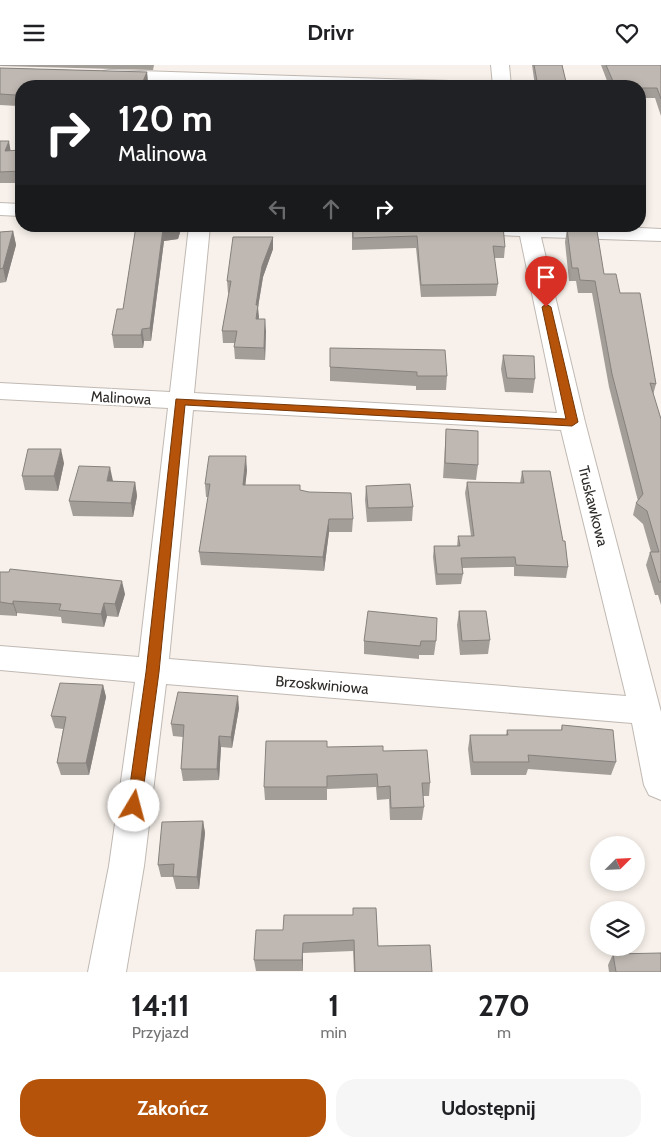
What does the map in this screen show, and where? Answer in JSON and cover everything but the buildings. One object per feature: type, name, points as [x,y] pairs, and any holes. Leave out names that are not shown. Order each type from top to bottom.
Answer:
[{"type":"street","points":[[500,65],[501,80]]},
{"type":"street","points":[[88,74],[269,80]]},
{"type":"street","points":[[0,209],[15,210]]},
{"type":"street","points":[[107,972],[118,921],[153,672],[180,401],[199,232]]},
{"type":"street","name":"Truskawkowa","points":[[530,232],[572,422],[645,711],[661,785]]},
{"type":"street","points":[[604,232],[661,235]]},
{"type":"street","name":"Malinowa","points":[[0,391],[572,422]]},
{"type":"street","name":"Brzoskwiniowa","points":[[0,658],[645,711]]},
{"type":"route","points":[[134,806],[153,672],[180,401],[572,422],[546,307]]}]
